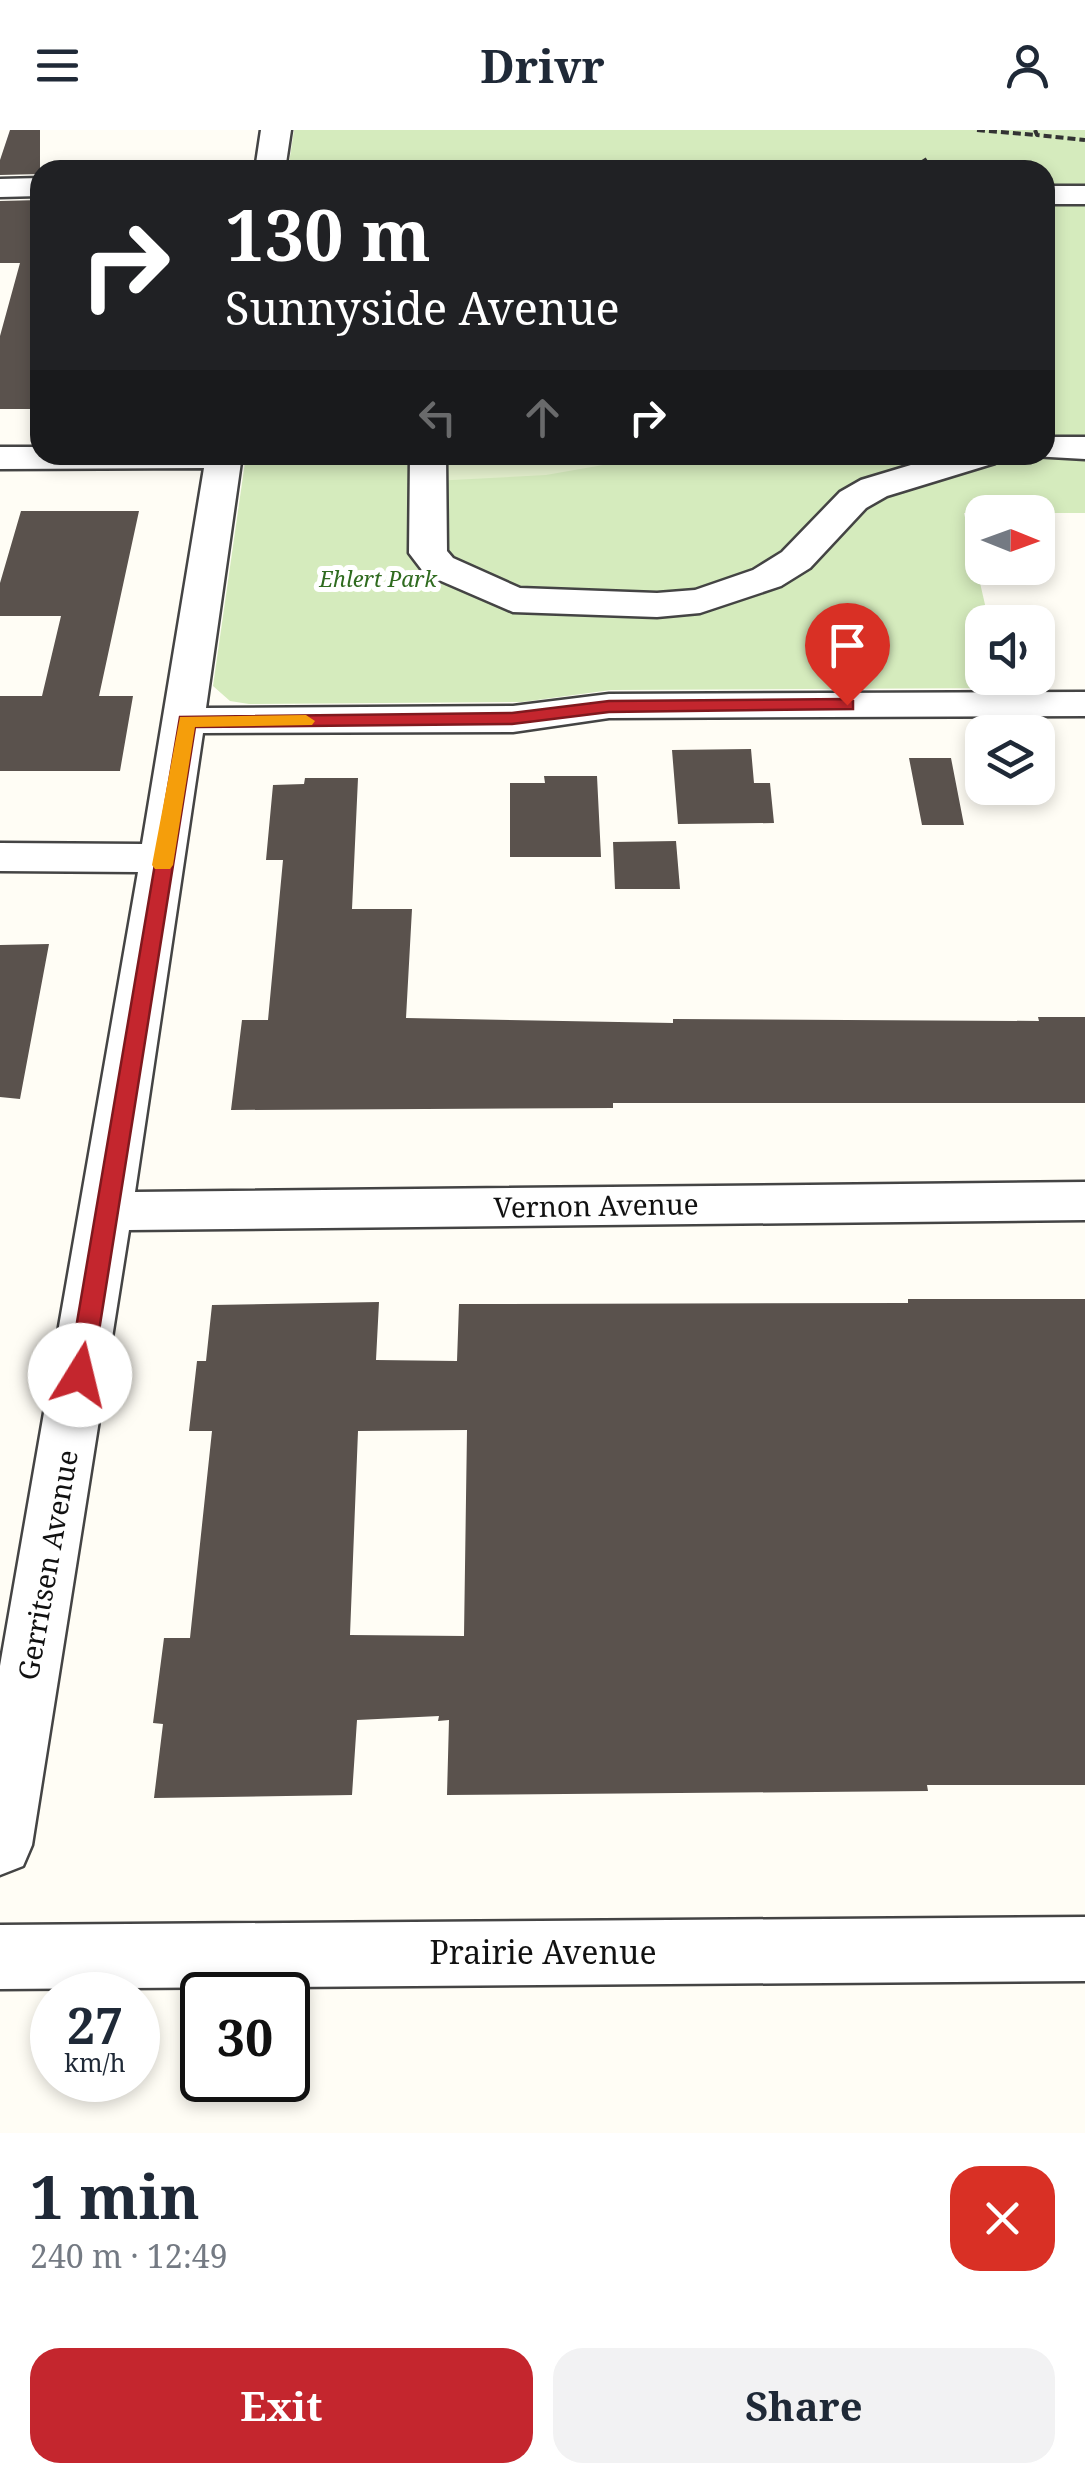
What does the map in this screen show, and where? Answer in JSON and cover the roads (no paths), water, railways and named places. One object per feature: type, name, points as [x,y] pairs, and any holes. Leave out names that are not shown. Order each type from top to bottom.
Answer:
[{"type":"street","points":[[272,160],[276,130]]},
{"type":"street","points":[[0,188],[30,187]]},
{"type":"street","points":[[1055,195],[1085,195]]},
{"type":"street","points":[[1055,448],[1085,448]]},
{"type":"street","points":[[0,458],[30,458]]},
{"type":"street","name":"Gerritsen Avenue","points":[[0,1846],[108,1211],[223,465]]},
{"type":"street","points":[[428,465],[428,553],[439,566],[513,600],[657,605],[700,601],[767,578],[796,560],[852,500],[874,488],[948,465]]},
{"type":"street","points":[[186,722],[512,719],[609,706],[1085,704]]},
{"type":"street","points":[[0,857],[164,858]]},
{"type":"street","name":"Vernon Avenue","points":[[108,1211],[1085,1201]]},
{"type":"street","name":"Prairie Avenue","points":[[0,1957],[1085,1949]]},
{"type":"park label","name":"Ehlert Park","points":[[378,579]]}]
